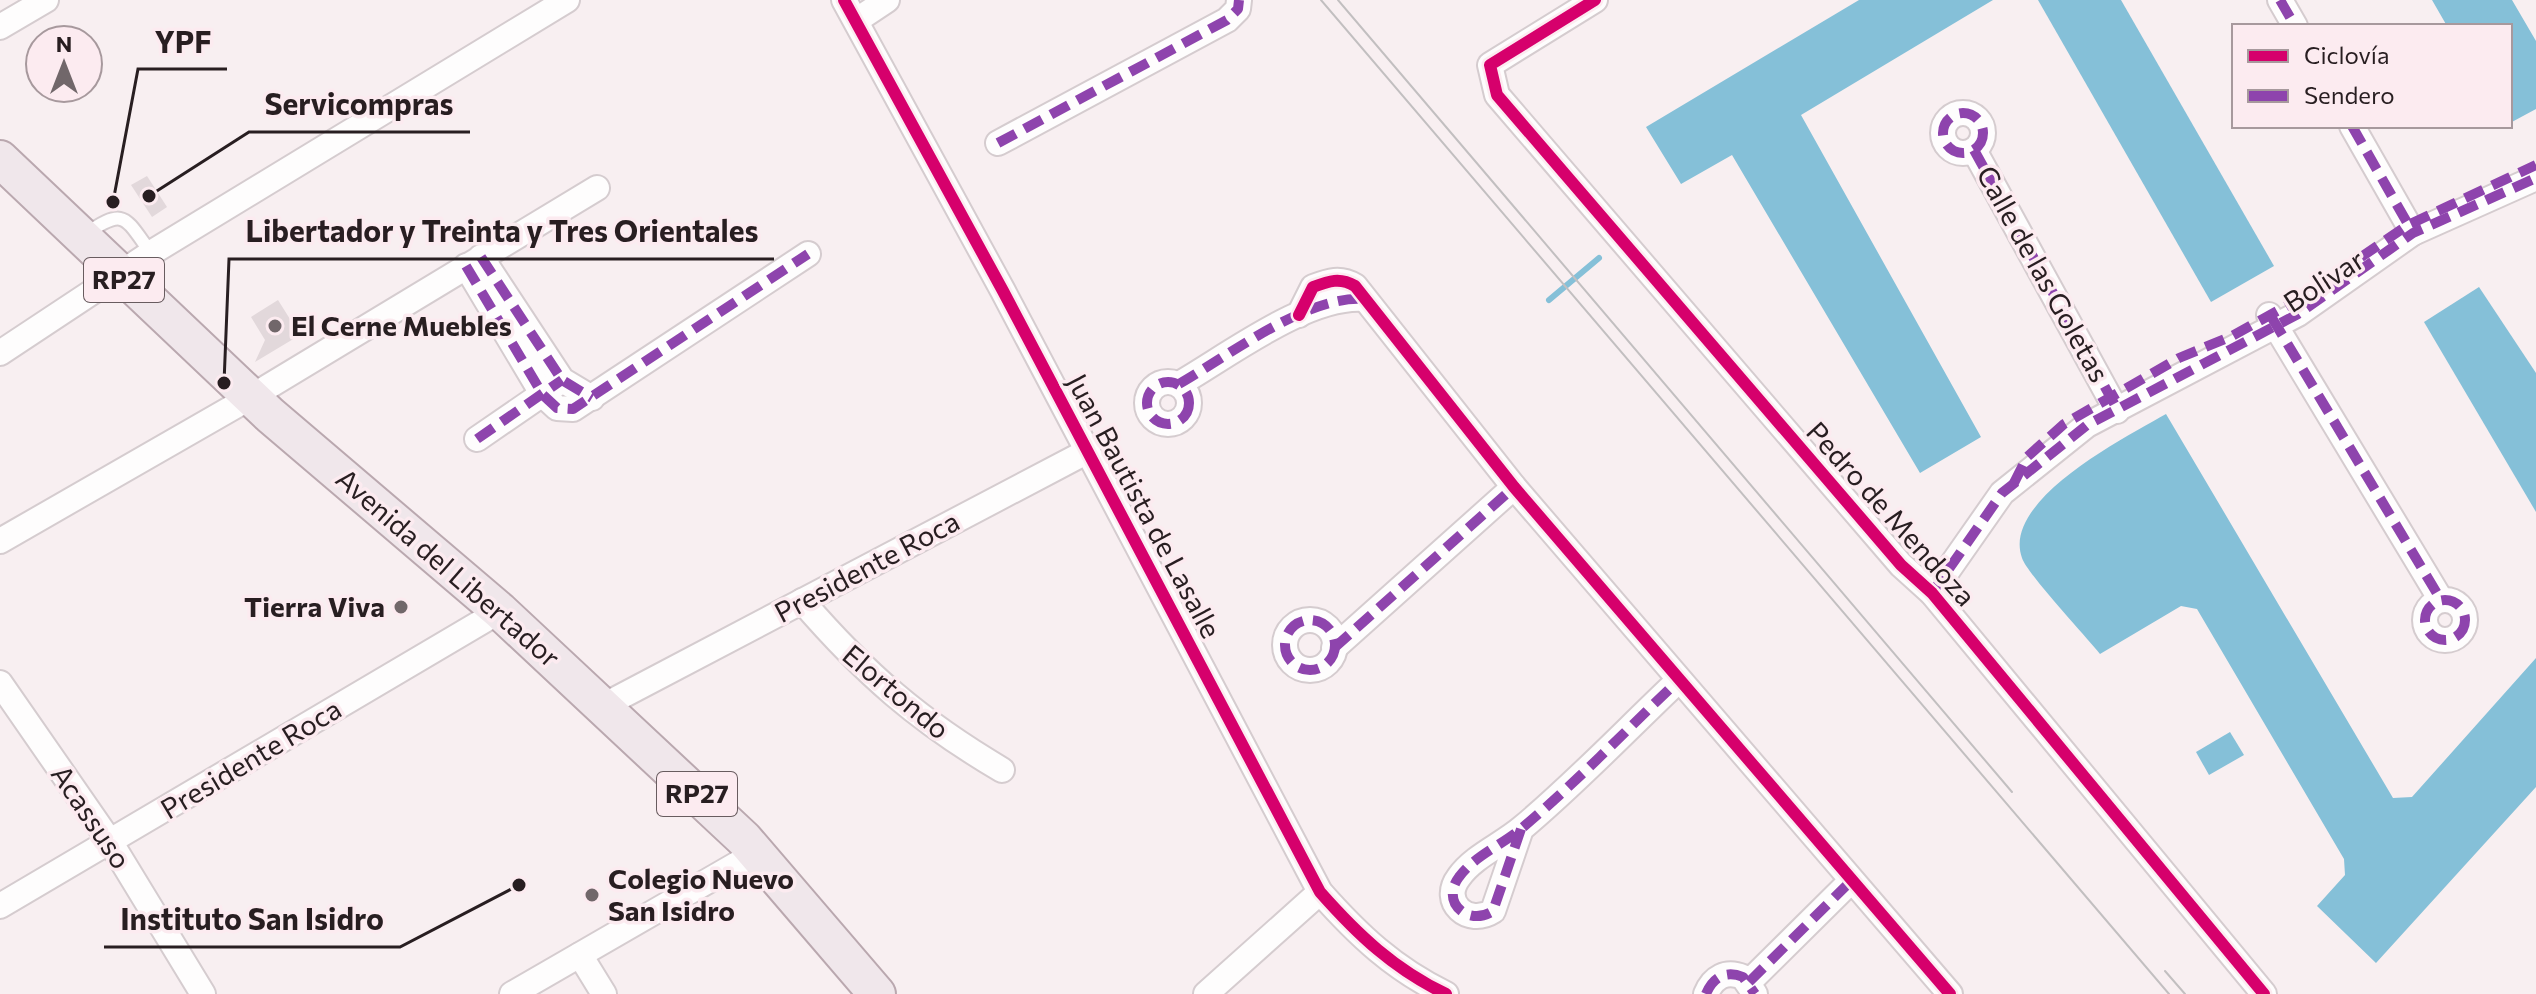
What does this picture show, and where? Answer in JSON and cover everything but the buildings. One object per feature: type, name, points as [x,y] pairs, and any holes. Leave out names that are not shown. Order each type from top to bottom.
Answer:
[{"type":"main road","name":"Avenida del Libertador","points":[[0,159],[251,397],[500,611],[758,852],[877,994]]},
{"type":"street","points":[[0,27],[46,0]]},
{"type":"street","points":[[0,353],[151,253],[567,0]]},
{"type":"street","points":[[850,10],[887,0]]},
{"type":"street","points":[[998,143],[1227,20],[1238,9],[1239,0]]},
{"type":"street","name":"Pedro de Mendoza","points":[[1595,0],[1490,65],[1497,95],[1901,565],[1932,593],[2264,994]]},
{"type":"street","points":[[2280,0],[2294,24]]},
{"type":"street","name":"Juan Bautista de Lasalle","points":[[850,10],[1088,451],[1320,892],[1364,941],[1410,976],[1446,994]]},
{"type":"street","points":[[2353,128],[2410,229]]},
{"type":"street","name":"Calle de las Goletas","points":[[1974,150],[2115,405]]},
{"type":"street","name":"Bolivar","points":[[1932,593],[1974,530],[2014,483],[2179,358],[2273,320],[2410,229],[2536,165]]},
{"type":"street","name":"Bolivar","points":[[2410,229],[2536,178]]},
{"type":"street","points":[[0,541],[251,397],[597,188]]},
{"type":"street","points":[[474,261],[553,388],[557,408],[573,409],[808,254]]},
{"type":"street","points":[[1179,384],[1299,315],[1313,287],[1331,280],[1346,280],[1514,487],[1950,994]]},
{"type":"street","points":[[2273,320],[2441,600]]},
{"type":"street","points":[[477,439],[553,388]]},
{"type":"street","name":"Presidente Roca","points":[[603,706],[1088,451]]},
{"type":"street","points":[[1334,648],[1514,487]]},
{"type":"street","name":"Elortondo","points":[[802,601],[845,651],[893,696],[945,736],[1002,770]]},
{"type":"street","name":"Presidente Roca","points":[[0,906],[500,611]]},
{"type":"street","points":[[1521,829],[1679,680]]},
{"type":"street","name":"Acassuso","points":[[0,683],[111,843],[203,994]]},
{"type":"street","points":[[512,994],[758,852]]},
{"type":"street","points":[[1706,994],[1720,976],[1736,974],[1752,988],[1851,881]]},
{"type":"street","points":[[1206,994],[1320,892]]},
{"type":"street","points":[[580,955],[604,994]]},
{"type":"lane","points":[[82,237],[111,217],[119,218],[129,223],[151,253]]},
{"type":"water","points":[[1859,0],[1993,0],[1801,115],[1981,437],[1920,473],[1732,155],[1681,184],[1646,127]]},
{"type":"water","points":[[2038,0],[2121,0],[2274,266],[2211,302]]},
{"type":"water","points":[[2432,0],[2512,0],[2536,41],[2536,109],[2512,122],[2512,24],[2446,24]]},
{"type":"water","points":[[2479,287],[2536,373],[2536,512],[2424,322]]},
{"type":"water","points":[[2166,414],[2393,798],[2412,797],[2536,658],[2536,787],[2376,963],[2317,906],[2345,875],[2344,859],[2197,609],[2181,606],[2100,654],[2045,591],[2022,558],[2021,536],[2030,514],[2048,493],[2097,454]]},
{"type":"water","points":[[2230,732],[2244,755],[2209,775],[2196,752]]},
{"type":"waterway","points":[[1549,300],[1599,258]]},
{"type":"tram line","points":[[1321,0],[2169,994]]},
{"type":"tram line","points":[[1338,0],[2012,792]]},
{"type":"tram line","points":[[2165,971],[2185,994]]},
{"type":"marked path","points":[[998,143],[1227,20],[1238,9],[1239,0]]},
{"type":"marked path","points":[[2280,0],[2294,24]]},
{"type":"marked path","points":[[1963,113],[1977,119],[1983,133],[1977,147],[1963,153],[1949,147],[1943,133],[1949,119],[1963,113]]},
{"type":"marked path","points":[[2353,128],[2413,233]]},
{"type":"marked path","points":[[1974,150],[2116,407]]},
{"type":"marked path","points":[[2014,483],[2027,457],[2064,424],[2179,358],[2232,336],[2301,298],[2408,225],[2536,165]]},
{"type":"marked path","points":[[1932,593],[2002,493],[2087,425],[2298,314],[2413,233],[2536,178]]},
{"type":"marked path","points":[[466,266],[543,395],[557,408],[573,409],[808,254]]},
{"type":"marked path","points":[[481,257],[562,380],[592,398]]},
{"type":"marked path","points":[[1179,384],[1293,317],[1342,300],[1364,299]]},
{"type":"marked path","points":[[2272,318],[2441,600]]},
{"type":"marked path","points":[[477,439],[562,380]]},
{"type":"marked path","points":[[1168,382],[1183,388],[1189,403],[1183,418],[1168,424],[1153,418],[1147,403],[1153,388],[1168,382]]},
{"type":"marked path","points":[[1334,648],[1514,487]]},
{"type":"marked path","points":[[2445,600],[2459,606],[2465,620],[2459,634],[2445,640],[2431,634],[2425,620],[2431,606],[2445,600]]},
{"type":"marked path","points":[[1310,620],[1327,628],[1335,645],[1327,662],[1310,670],[1293,662],[1285,645],[1293,628],[1310,620]]},
{"type":"marked path","points":[[1521,829],[1493,911],[1484,915],[1466,914],[1455,903],[1453,895],[1454,886],[1465,870],[1542,810],[1679,680]]},
{"type":"marked path","points":[[1749,982],[1851,881]]},
{"type":"marked path","points":[[1706,994],[1716,979],[1731,974],[1743,977],[1755,994]]},
{"type":"cycle path","points":[[844,0],[1003,291],[1320,892],[1378,950],[1410,974],[1446,994]]},
{"type":"cycle path","points":[[1595,0],[1490,65],[1497,95],[1901,565],[1932,593],[2264,994]]},
{"type":"cycle path","points":[[1299,315],[1313,287],[1334,281],[1355,286],[1514,487],[1950,994]]},
{"type":"place","name":"Servicompras","points":[[149,196]]},
{"type":"place","name":"YPF","points":[[113,202]]},
{"type":"place","name":"El Cerne Muebles","points":[[275,326]]},
{"type":"place","name":"Libertador y Treinta y Tres Orientales","points":[[224,383]]},
{"type":"place","name":"Tierra Viva","points":[[401,607]]},
{"type":"place","name":"Instituto San Isidro","points":[[519,885]]},
{"type":"place","name":"Colegio Nuevo San Isidro","points":[[592,895]]}]
